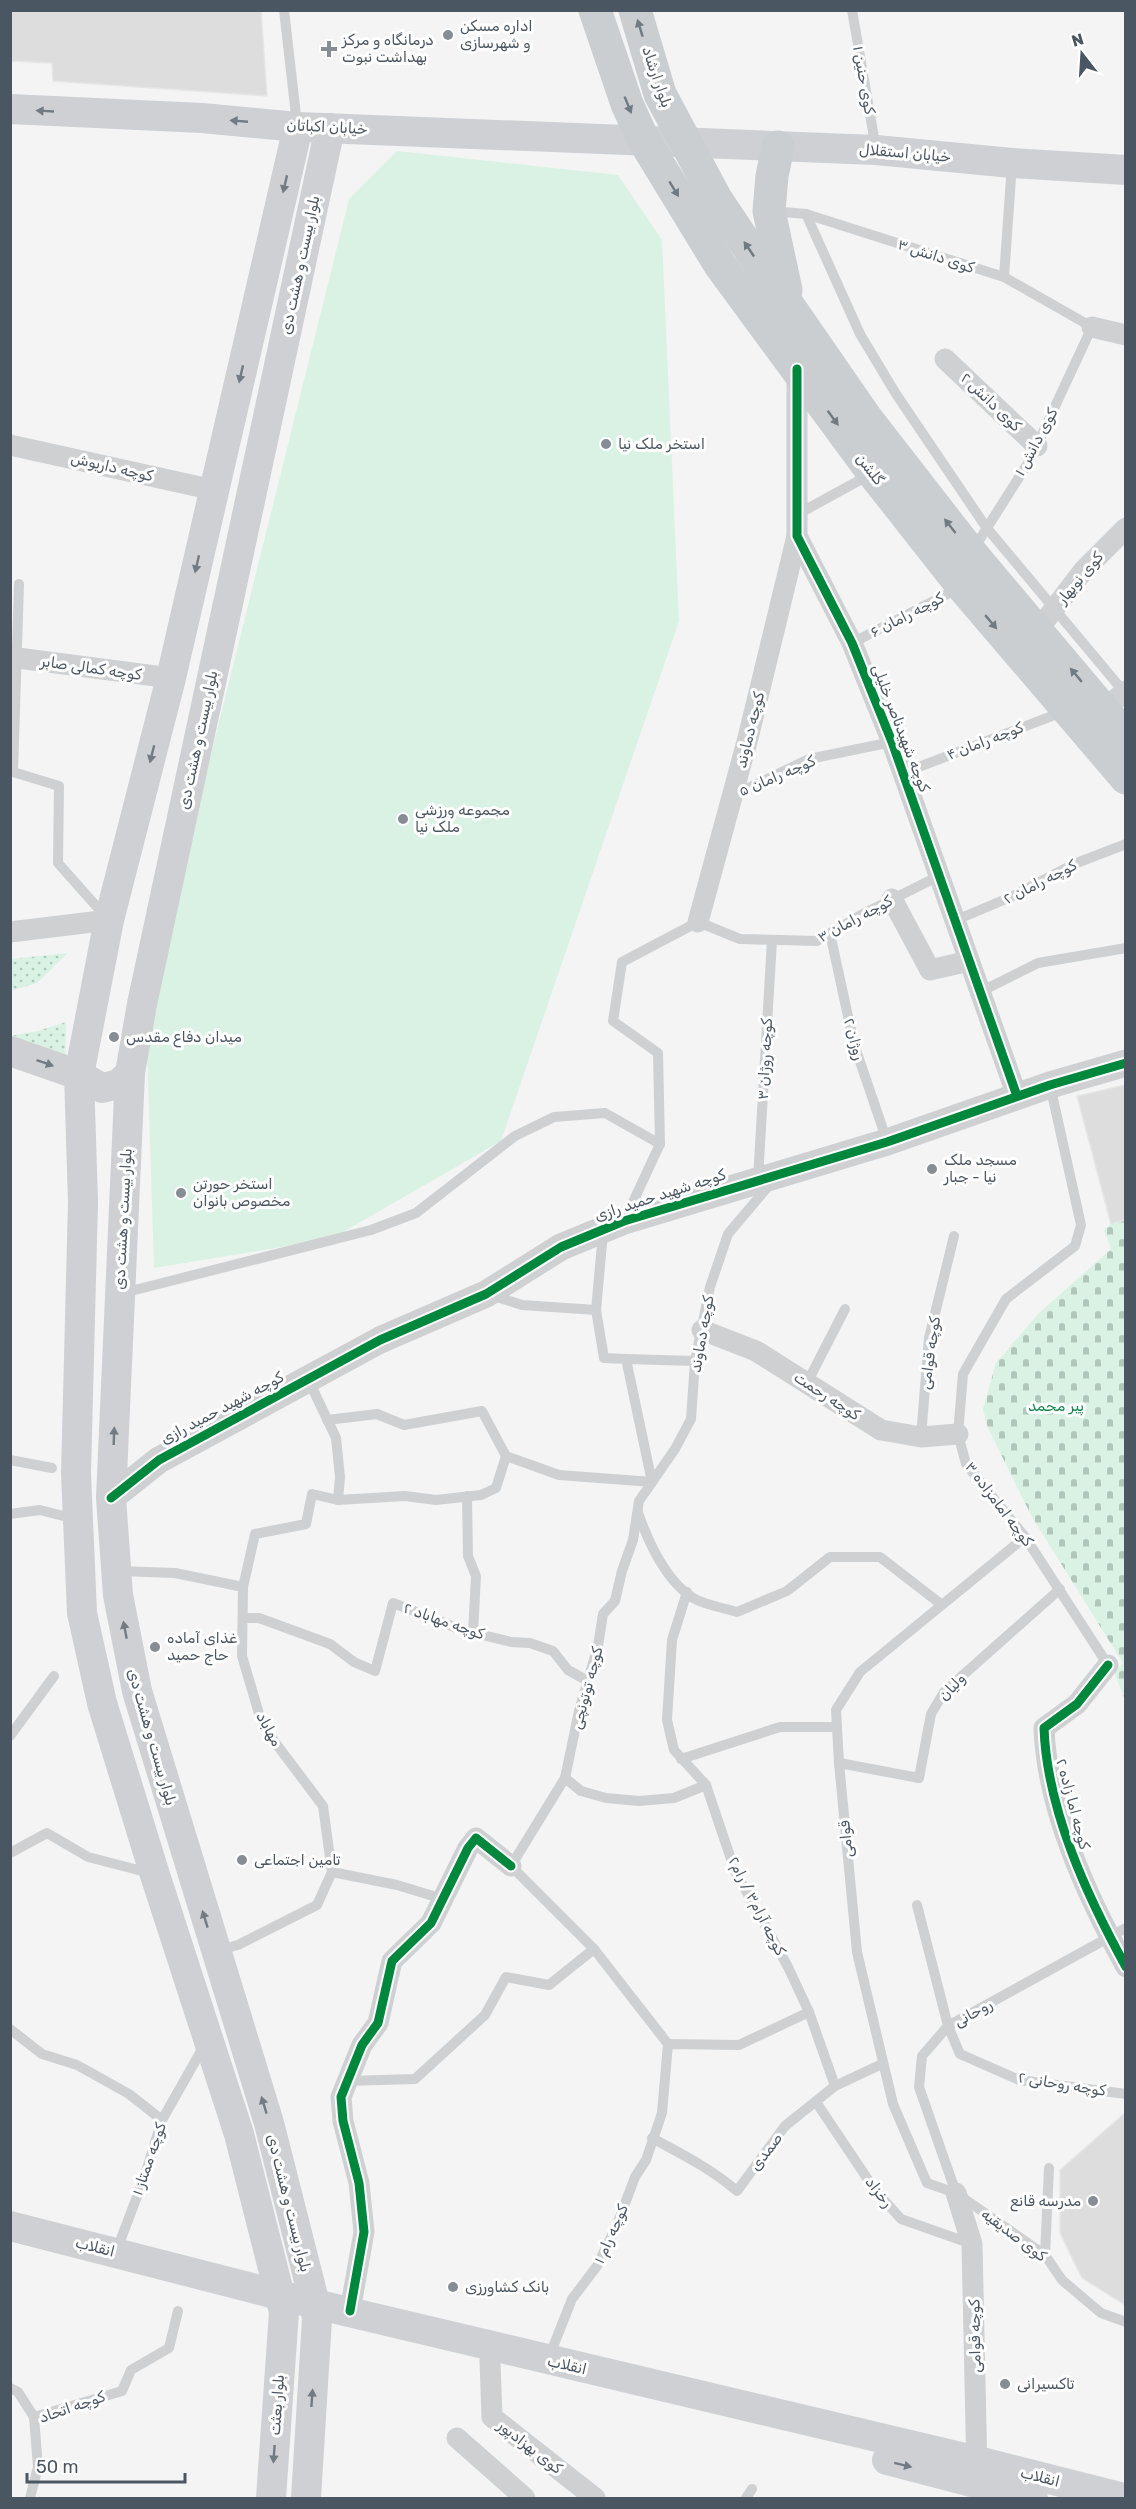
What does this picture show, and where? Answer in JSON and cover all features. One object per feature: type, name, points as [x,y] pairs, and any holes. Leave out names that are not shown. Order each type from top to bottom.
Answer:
[{"type":"main road","points":[[595,10],[627,104],[643,139]]},
{"type":"main road","name":"بلوار ارشاد","points":[[635,10],[660,94],[684,141]]},
{"type":"main road","name":"خیابان اکباتان","points":[[10,110],[202,118],[298,127],[684,141]]},
{"type":"main road","points":[[281,2303],[239,2134],[102,1703],[82,1613],[76,1473],[83,1202],[79,1075],[109,920],[171,678],[298,127]]},
{"type":"main road","name":"بلوار بیست و هشت دی","points":[[316,2312],[269,2123],[136,1691],[118,1595],[111,1498],[130,1073],[142,1004],[210,681],[330,128]]},
{"type":"main road","name":"گلشن","points":[[643,139],[720,265],[873,473],[962,586],[1125,778]]},
{"type":"main road","name":"گلشن","points":[[684,141],[716,199],[866,418],[979,540],[1046,619],[1118,698],[1125,737]]},
{"type":"main road","name":"خیابان استقلال","points":[[684,141],[876,150],[1012,163],[1125,170]]},
{"type":"main road","points":[[778,147],[772,176],[769,211],[780,267],[792,310]]},
{"type":"main road","points":[[171,678],[179,687],[190,691],[201,688],[210,681]]},
{"type":"main road","points":[[93,1001],[111,989],[124,988],[142,1004]]},
{"type":"main road","points":[[10,1051],[79,1075],[102,1088],[119,1084],[130,1073]]},
{"type":"main road","points":[[83,1202],[123,1203]]},
{"type":"main road","points":[[155,1875],[189,1865]]},
{"type":"main road","name":"انقلاب","points":[[10,2226],[116,2252],[281,2303]]},
{"type":"main road","name":"انقلاب","points":[[10,2243],[281,2303],[977,2472],[1124,2499]]},
{"type":"main road","name":"بلوار بعثت","points":[[270,2499],[281,2303]]},
{"type":"main road","points":[[306,2499],[316,2312]]},
{"type":"main road","name":"انقلاب","points":[[316,2312],[350,2312],[492,2354],[548,2360],[977,2472],[1015,2496]]},
{"type":"street","points":[[1092,327],[1125,335]]},
{"type":"street","name":"کوی دانش ۲","points":[[945,358],[1036,446]]},
{"type":"street","name":"کوچه شهیدناصر خلیلی","points":[[797,369],[797,536],[852,643],[892,742],[1017,1096]]},
{"type":"street","name":"کوچه داریوش","points":[[10,445],[214,490]]},
{"type":"street","name":"کوی نوبهار","points":[[1046,619],[1083,571],[1125,528]]},
{"type":"street","name":"کوچه دماوند","points":[[698,922],[797,536]]},
{"type":"street","name":"کوچه کمالی صابر","points":[[14,657],[171,678]]},
{"type":"street","points":[[892,899],[930,970],[969,961]]},
{"type":"street","points":[[10,932],[109,920]]},
{"type":"street","name":"کوچه شهید حمید رازی","points":[[111,1498],[159,1460],[380,1340],[486,1294],[561,1247],[614,1225],[768,1176],[887,1142],[1050,1084],[1125,1063]]},
{"type":"street","name":"کوچه رحمت","points":[[702,1330],[756,1350],[881,1430],[921,1437],[958,1434]]},
{"type":"street","name":"کوچه اما زاده ۲","points":[[1108,1665],[1077,1704],[1044,1728],[1045,1757],[1073,1860],[1118,1933],[1125,1967]]},
{"type":"street","points":[[350,2312],[364,2232],[359,2183],[343,2121],[341,2097],[362,2045],[378,2024],[392,1961],[431,1923],[468,1848],[476,1838],[511,1866]]},
{"type":"street","name":"کوچه قوامی","points":[[956,2193],[972,2244],[977,2472]]},
{"type":"street","name":"کوی بهزادپور","points":[[492,2354],[492,2417],[595,2499]]},
{"type":"street","points":[[457,2438],[525,2499]]},
{"type":"lane","points":[[284,10],[298,127]]},
{"type":"lane","name":"کوی حنین ۱","points":[[852,10],[876,150]]},
{"type":"lane","points":[[1004,277],[1012,163]]},
{"type":"lane","name":"کوی دانش ۳","points":[[769,211],[806,214],[1004,277],[1092,327]]},
{"type":"lane","points":[[806,214],[860,334],[979,540]]},
{"type":"lane","name":"کوی دانش ۱","points":[[979,540],[1030,460],[1092,327]]},
{"type":"lane","points":[[798,514],[873,473]]},
{"type":"lane","points":[[19,584],[14,657],[14,772],[59,786],[58,863],[109,920]]},
{"type":"lane","name":"کوچه رامان ۶","points":[[852,643],[962,586]]},
{"type":"lane","name":"کوچه رامان ۴","points":[[903,773],[1068,710]]},
{"type":"lane","name":"کوچه رامان ۵","points":[[732,795],[810,759],[892,742]]},
{"type":"lane","name":"کوچه رامان ۲","points":[[954,918],[961,918],[1013,896],[1074,864],[1125,844]]},
{"type":"lane","name":"کوچه رامان ۳","points":[[698,922],[740,939],[817,941],[892,899],[939,876]]},
{"type":"lane","points":[[695,1361],[604,1358],[596,1310],[614,1225],[660,1144],[658,1053],[613,1021],[622,962],[698,922]]},
{"type":"lane","name":"روژان ۲","points":[[830,933],[854,1044],[887,1142]]},
{"type":"lane","name":"کوچه روژان ۳","points":[[768,1176],[772,939]]},
{"type":"lane","points":[[980,992],[1038,963],[1125,948]]},
{"type":"lane","name":"کوچه امامزاده ۳","points":[[1050,1084],[1081,1226],[1075,1246],[1006,1299],[963,1374],[958,1434],[966,1464],[1025,1537],[1108,1665]]},
{"type":"lane","points":[[119,1294],[371,1230],[417,1213],[515,1136],[554,1117],[605,1113],[660,1144]]},
{"type":"lane","name":"کوچه دماوند","points":[[638,1507],[691,1419],[695,1361],[710,1287],[728,1234],[768,1176]]},
{"type":"lane","name":"کوچه قوامی","points":[[921,1437],[929,1338],[954,1236]]},
{"type":"lane","points":[[486,1294],[522,1305],[596,1310]]},
{"type":"lane","points":[[807,1383],[845,1309]]},
{"type":"lane","points":[[327,1420],[377,1414],[404,1425],[482,1411],[506,1456],[559,1475],[652,1482],[627,1359]]},
{"type":"lane","points":[[308,1379],[336,1438],[340,1477],[338,1500],[405,1496],[436,1500],[481,1495],[495,1488],[506,1456]]},
{"type":"lane","points":[[10,1460],[52,1468]]},
{"type":"lane","name":"مهاباد","points":[[332,1872],[323,1806],[274,1742],[260,1717],[242,1656],[243,1587],[255,1534],[306,1524],[312,1494],[338,1500]]},
{"type":"lane","points":[[467,1496],[468,1556],[476,1576],[473,1633]]},
{"type":"lane","points":[[638,1507],[650,1546],[674,1579],[693,1598],[737,1612],[787,1591],[830,1557],[880,1557],[942,1605]]},
{"type":"lane","name":"کوچه توتونچی","points":[[511,1866],[565,1778],[598,1646],[603,1614],[615,1601],[621,1571],[633,1540],[638,1507]]},
{"type":"lane","points":[[10,1514],[40,1510],[78,1520]]},
{"type":"lane","name":"قوامی","points":[[956,2193],[927,2183],[893,2104],[882,2064],[857,1952],[836,1710],[860,1672],[1025,1537]]},
{"type":"lane","points":[[116,1571],[175,1573],[243,1587]]},
{"type":"lane","name":"ولیان","points":[[839,1763],[919,1778],[931,1714],[944,1692],[1059,1588]]},
{"type":"lane","name":"کوچه آرام۳ / رام۲","points":[[687,1592],[672,1640],[667,1720],[674,1750],[706,1785],[735,1871],[788,1966],[809,2012],[835,2086]]},
{"type":"lane","name":"کوچه مهاباد ۲","points":[[243,1618],[259,1618],[330,1644],[354,1662],[375,1671],[393,1603],[473,1633],[511,1642],[530,1643],[553,1651],[568,1670],[588,1681]]},
{"type":"lane","points":[[10,1736],[54,1676]]},
{"type":"lane","points":[[681,1759],[780,1726],[837,1727]]},
{"type":"lane","points":[[565,1778],[581,1791],[606,1798],[639,1801],[674,1798],[706,1785]]},
{"type":"lane","points":[[10,1853],[47,1833],[88,1857],[155,1875]]},
{"type":"lane","points":[[511,1866],[594,1949],[668,2044],[739,2045],[809,2012]]},
{"type":"lane","points":[[216,1951],[238,1945],[316,1905],[332,1872],[397,1885],[442,1899]]},
{"type":"lane","name":"کوچه روحانی ۲","points":[[917,1905],[948,2026],[960,2054],[1019,2080],[1125,2094]]},
{"type":"lane","name":"روحانی","points":[[956,2193],[919,2087],[922,2056],[948,2026],[1118,1933]]},
{"type":"lane","points":[[347,2081],[415,2079],[484,2015],[506,1977],[549,1984],[594,1949]]},
{"type":"lane","points":[[10,2029],[42,2054],[77,2065],[129,2094],[162,2120]]},
{"type":"lane","name":"کوچه ممتاز ۱","points":[[116,2252],[144,2178],[162,2120],[208,2039]]},
{"type":"lane","name":"کوچه رام ۱","points":[[548,2360],[572,2299],[597,2266],[617,2225],[635,2177],[646,2160],[662,2113],[668,2044]]},
{"type":"lane","name":"صمدی","points":[[652,2138],[719,2176],[737,2191],[785,2126],[835,2086],[882,2064]]},
{"type":"lane","name":"رخزاد","points":[[816,2102],[875,2190],[901,2219],[972,2244]]},
{"type":"lane","points":[[1045,2255],[1049,2168]]},
{"type":"lane","name":"کوی صدیقیه","points":[[956,2193],[1045,2255],[1062,2280],[1101,2313],[1125,2322]]},
{"type":"lane","name":"کوچه اتحاد","points":[[30,2499],[38,2467],[34,2417],[122,2391],[131,2370],[170,2348],[178,2311]]},
{"type":"lane","points":[[10,2388],[18,2392],[34,2417]]},
{"type":"green space","name":"مجموعه ورزشی ملک نیا","points":[[397,151],[618,175],[662,240],[679,621],[501,1141],[331,1239],[154,1268],[146,1016],[349,199]]},
{"type":"green space","points":[[68,953],[37,983],[11,991],[11,959]]},
{"type":"green space","points":[[66,1022],[65,1069],[11,1045],[11,1036],[38,1031]]},
{"type":"green space","name":"پیر محمد","points":[[1125,1220],[1125,1700],[1114,1672],[1123,1663],[1032,1517],[988,1428],[983,1409],[996,1363],[1038,1314],[1111,1249],[1104,1230],[1111,1224]]},
{"type":"building","points":[[10,10],[261,10],[267,96],[53,81],[52,63],[10,61]]},
{"type":"building","points":[[1125,1085],[1125,1220],[1111,1224],[1077,1096]]},
{"type":"building","name":"مدرسه قانع","points":[[1125,2113],[1125,2305],[1082,2278],[1060,2233],[1060,2170]]},
{"type":"cycle path","points":[[797,369],[797,536],[852,643],[892,742],[1017,1096]]},
{"type":"cycle path","points":[[111,1498],[159,1460],[380,1340],[486,1294],[561,1247],[624,1221],[887,1142],[1050,1085],[1126,1063]]},
{"type":"cycle path","points":[[1108,1665],[1077,1704],[1044,1728],[1047,1759],[1061,1821],[1084,1882],[1126,1967]]},
{"type":"cycle path","points":[[350,2311],[364,2232],[359,2183],[343,2121],[341,2097],[362,2045],[378,2023],[392,1961],[431,1923],[468,1848],[476,1838],[511,1866]]},
{"type":"place","name":"اداره مسکن و شهرسازی","points":[[448,35]]},
{"type":"place","name":"درمانگاه و مرکز بهداشت نبوت","points":[[329,49]]},
{"type":"place","name":"استخر ملک نیا","points":[[606,444]]},
{"type":"place","name":"مجموعه ورزشی ملک نیا","points":[[403,819]]},
{"type":"place","name":"میدان دفاع مقدس","points":[[114,1037]]},
{"type":"place","name":"مسجد ملک نیا - جبار","points":[[932,1169]]},
{"type":"place","name":"استخر حورتن مخصوص بانوان","points":[[181,1193]]},
{"type":"place","name":"غذای آماده حاج حمید","points":[[155,1647]]},
{"type":"place","name":"تامین اجتماعی","points":[[242,1860]]},
{"type":"place","name":"مدرسه قانع","points":[[1093,2201]]},
{"type":"place","name":"بانک کشاورزی","points":[[453,2287]]},
{"type":"place","name":"تاکسیرانی","points":[[1005,2384]]}]
